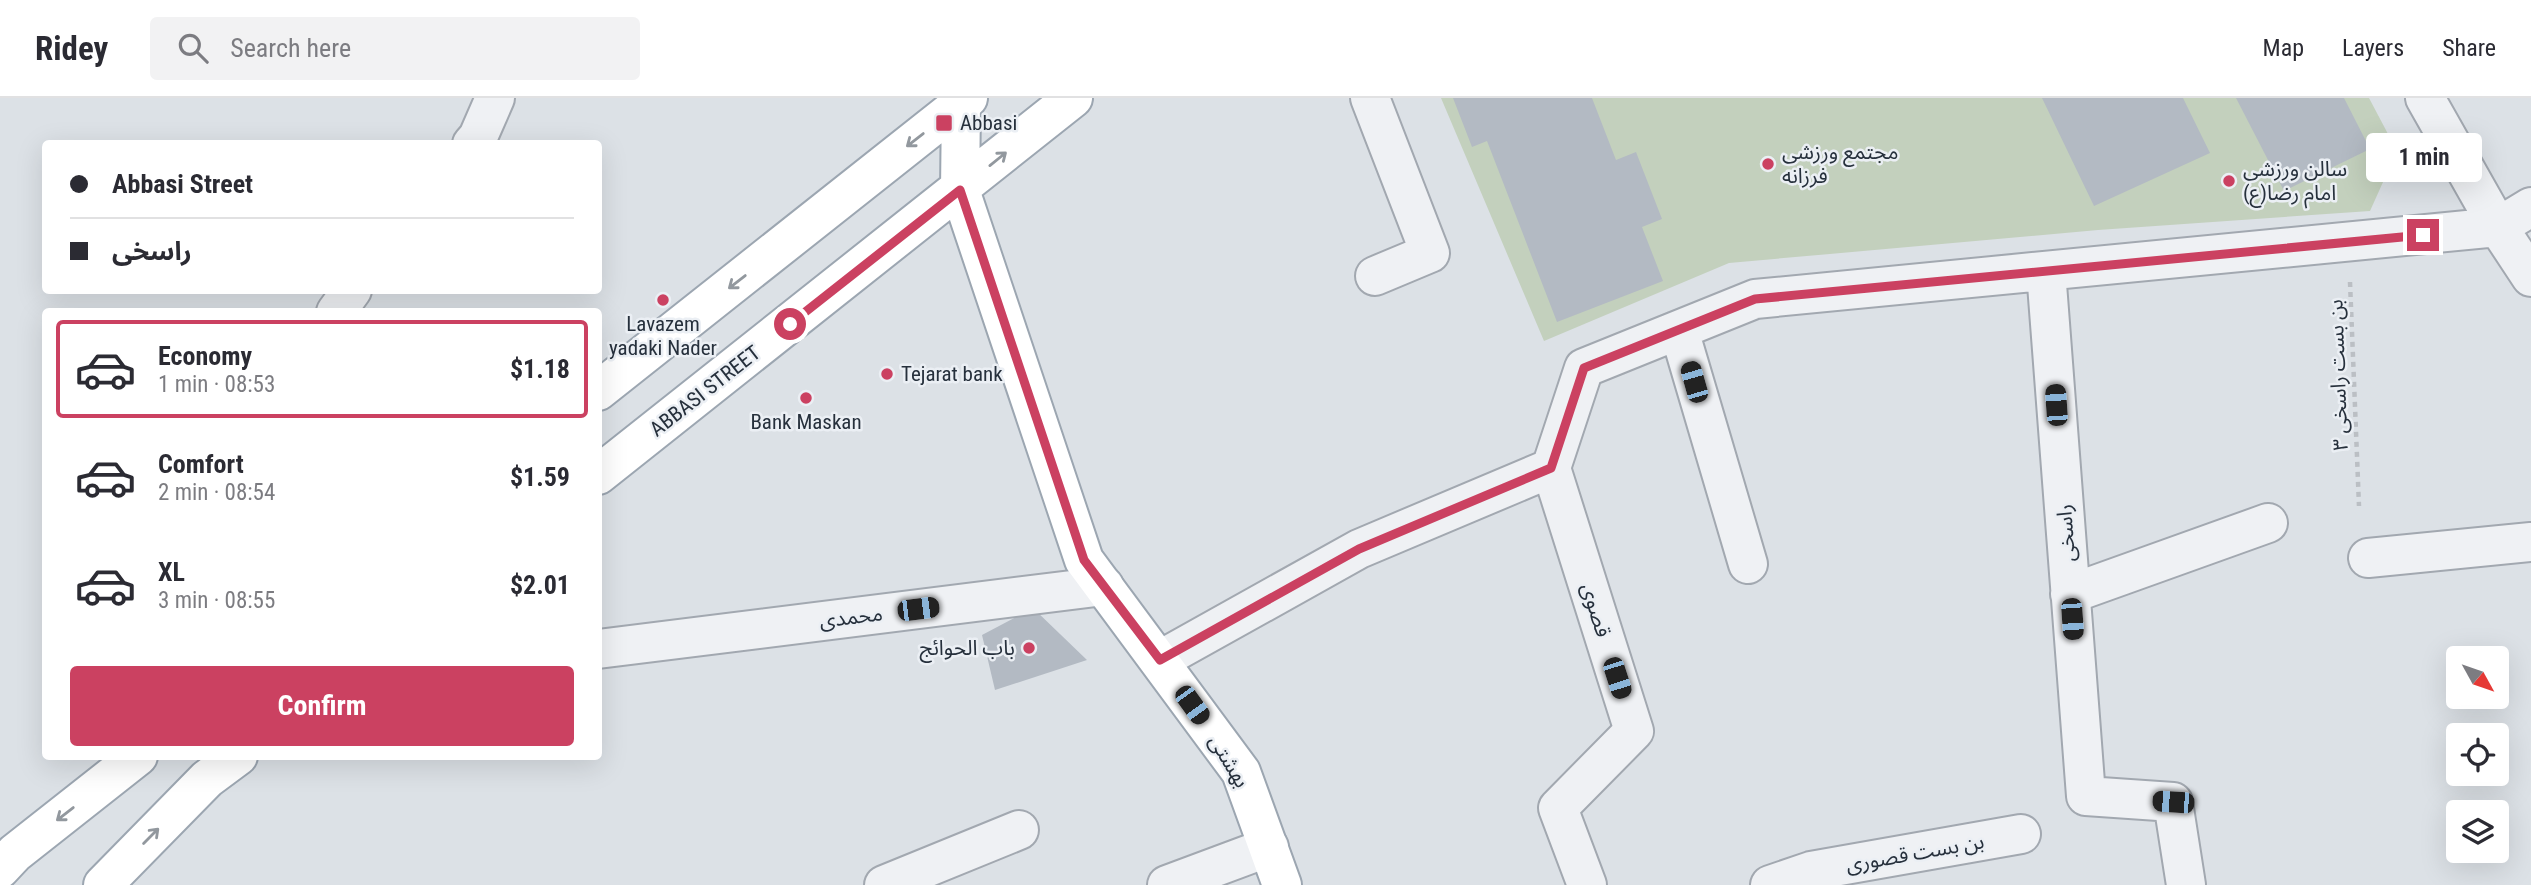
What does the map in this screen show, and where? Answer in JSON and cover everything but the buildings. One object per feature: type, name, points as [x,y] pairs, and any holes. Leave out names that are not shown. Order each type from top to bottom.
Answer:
[{"type":"main road","name":"ABBASI STREET","points":[[602,472],[1073,98]]},
{"type":"main road","name":"بهشتی","points":[[963,100],[960,190],[1084,560],[1241,772],[1282,885]]},
{"type":"main road","points":[[602,388],[963,100]]},
{"type":"main road","points":[[0,869],[15,853],[133,760]]},
{"type":"main road","points":[[103,885],[207,779],[232,760]]},
{"type":"street","points":[[475,140],[495,98]]},
{"type":"street","points":[[1370,98],[1430,253],[1375,276]]},
{"type":"street","points":[[2425,98],[2498,227],[2531,278]]},
{"type":"street","points":[[1160,660],[1359,549],[1551,468],[1584,368],[1755,299],[2498,227],[2531,207]]},
{"type":"street","name":"راسخی","points":[[2046,271],[2086,796],[2173,802],[2186,885]]},
{"type":"street","points":[[1679,330],[1748,564]]},
{"type":"street","name":"قصوی","points":[[1551,468],[1634,731],[1558,808],[1587,885]]},
{"type":"street","points":[[2070,594],[2268,523]]},
{"type":"street","points":[[2368,558],[2531,542]]},
{"type":"street","name":"محمدی","points":[[602,649],[1104,586]]},
{"type":"street","points":[[884,885],[1019,830]]},
{"type":"street","name":"بن بست قصوری","points":[[1770,885],[1811,871],[1874,873],[2021,834]]},
{"type":"street","points":[[1167,885],[1269,848]]},
{"type":"path","name":"بن بست راسخی ۳","points":[[2348,242],[2359,506]]},
{"type":"green space","name":"مجتمع ورزشی فرزانه","points":[[1441,98],[2369,98],[2397,151],[2370,211],[2098,230],[1729,263],[1544,341]]},
{"type":"place","name":"Abbasi","points":[[944,123]]},
{"type":"place","name":"مجتمع ورزشی فرزانه","points":[[1768,164]]},
{"type":"place","name":"سالن ورزشی امام رضا(ع)","points":[[2229,181]]},
{"type":"place","name":"Lavazem yadaki Nader","points":[[663,300]]},
{"type":"place","name":"Tejarat bank","points":[[887,374]]},
{"type":"place","name":"Bank Maskan","points":[[806,398]]},
{"type":"place","name":"باب الحوائج","points":[[1029,648]]},
{"type":"route","points":[[790,324],[960,190],[1084,560],[1160,660],[1359,549],[1551,468],[1584,368],[1755,299],[2423,235]]}]
